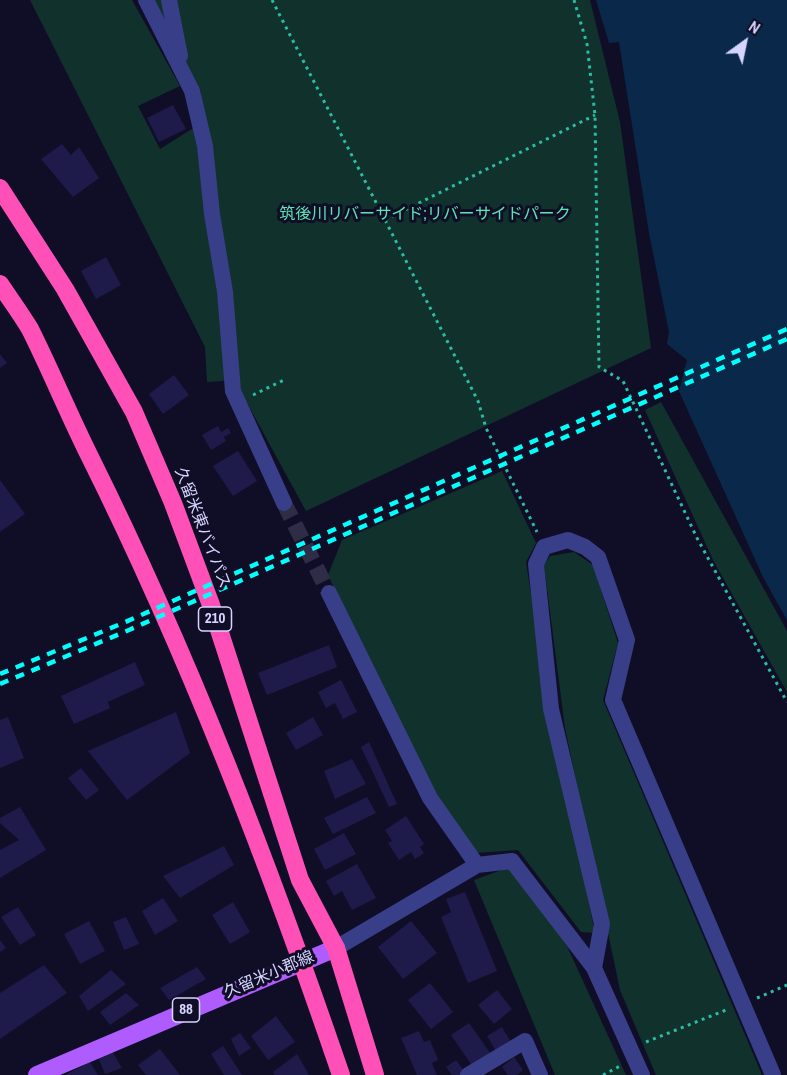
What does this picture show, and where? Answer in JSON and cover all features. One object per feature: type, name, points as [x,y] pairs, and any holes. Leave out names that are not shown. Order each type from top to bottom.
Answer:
[{"type":"highway","name":"久留米東バイパス","points":[[0,188],[65,289],[134,412],[173,503],[211,605],[300,880],[336,948],[375,1075]]},
{"type":"highway","name":"210","points":[[0,284],[29,327],[152,584],[235,784],[302,960],[341,1075]]},
{"type":"main road","name":"久留米小郡線","points":[[36,1075],[302,960],[336,948]]},
{"type":"street","points":[[146,0],[192,91],[205,146],[212,214],[225,292],[233,392],[284,503]]},
{"type":"street","points":[[169,0],[185,77]]},
{"type":"street","points":[[594,968],[602,924],[551,709],[537,564],[544,547],[568,540],[585,547],[598,557],[627,640],[613,700],[773,1075]]},
{"type":"street","points":[[329,593],[430,798],[477,865]]},
{"type":"street","points":[[336,948],[477,865],[513,861],[594,968],[642,1075]]},
{"type":"street","points":[[468,1075],[525,1041],[540,1075]]},
{"type":"path","points":[[272,0],[478,401],[486,428],[519,494]]},
{"type":"path","points":[[574,0],[587,44],[595,115],[599,367],[624,381],[697,538],[787,702]]},
{"type":"path","points":[[385,220],[595,115]]},
{"type":"path","points":[[238,402],[284,380]]},
{"type":"path","points":[[753,1000],[787,985]]},
{"type":"path","points":[[630,1048],[726,1009]]},
{"type":"green space","points":[[30,0],[132,0],[180,86],[138,106],[160,149],[195,127],[228,374],[223,381],[207,382],[205,347]]},
{"type":"green space","name":"筑後川リバーサイド;リバーサイドパーク","points":[[153,0],[590,0],[620,122],[651,348],[306,511],[241,392],[200,90]]},
{"type":"green space","points":[[661,402],[787,631],[787,692],[713,560],[645,410]]},
{"type":"green space","points":[[502,471],[536,543],[526,562],[546,691],[595,933],[581,932],[518,850],[475,853],[425,780],[328,575],[342,540]]},
{"type":"green space","points":[[574,552],[593,565],[618,643],[603,700],[762,1075],[656,1075],[620,990],[565,728],[544,565],[550,556]]},
{"type":"green space","points":[[510,867],[567,946],[626,1075],[555,1075],[474,880]]},
{"type":"water","points":[[596,0],[787,0],[787,620],[763,577],[679,391],[687,360],[667,344],[669,332],[649,233],[619,42],[609,43]]},
{"type":"building","points":[[173,105],[186,129],[159,142],[147,118]]},
{"type":"building","points":[[62,144],[71,155],[79,147],[99,178],[73,197],[41,159]]},
{"type":"building","points":[[106,257],[121,285],[96,299],[81,271]]},
{"type":"building","points":[[0,354],[7,363],[0,368]]},
{"type":"building","points":[[174,375],[189,395],[163,414],[149,394]]},
{"type":"building","points":[[218,426],[221,432],[228,428],[231,433],[224,437],[226,441],[211,450],[202,435]]},
{"type":"building","points":[[238,451],[257,481],[233,496],[213,466]]},
{"type":"building","points":[[0,480],[25,514],[0,532]]},
{"type":"building","points":[[329,645],[337,667],[267,695],[258,673]]},
{"type":"building","points":[[135,662],[145,685],[108,702],[110,708],[74,724],[61,696]]},
{"type":"building","points":[[341,680],[357,712],[343,719],[335,703],[326,708],[318,692]]},
{"type":"building","points":[[176,712],[190,753],[127,800],[88,751]]},
{"type":"building","points":[[8,717],[24,758],[0,768],[0,720]]},
{"type":"building","points":[[313,717],[323,735],[296,750],[286,733]]},
{"type":"building","points":[[369,742],[397,804],[389,807],[361,747]]},
{"type":"building","points":[[352,759],[366,784],[335,799],[324,771]]},
{"type":"building","points":[[81,768],[99,790],[86,800],[68,778]]},
{"type":"building","points":[[367,797],[376,813],[333,834],[324,818]]},
{"type":"building","points":[[20,807],[46,850],[0,878],[0,850],[19,840],[0,823],[0,818]]},
{"type":"building","points":[[406,816],[424,844],[420,847],[424,853],[415,859],[411,852],[399,860],[388,843],[392,841],[385,830]]},
{"type":"building","points":[[344,833],[356,854],[325,870],[314,849]]},
{"type":"building","points":[[224,846],[234,865],[180,898],[163,876]]},
{"type":"building","points":[[357,864],[376,898],[352,910],[342,891],[334,896],[326,881]]},
{"type":"building","points":[[465,892],[497,971],[468,983],[441,917],[451,912],[446,899]]},
{"type":"building","points":[[163,898],[178,921],[155,935],[142,911]]},
{"type":"building","points":[[233,902],[250,932],[230,944],[212,915]]},
{"type":"building","points":[[18,907],[36,935],[20,945],[1,917]]},
{"type":"building","points":[[126,917],[139,944],[124,950],[113,922]]},
{"type":"building","points":[[89,921],[105,951],[80,964],[64,934]]},
{"type":"building","points":[[411,921],[437,953],[403,979],[378,947]]},
{"type":"building","points":[[0,940],[6,948],[0,952]]},
{"type":"building","points":[[44,965],[67,993],[0,1039],[0,993]]},
{"type":"building","points":[[197,967],[206,979],[169,1000],[160,988]]},
{"type":"building","points":[[111,970],[126,984],[88,1011],[79,996]]},
{"type":"building","points":[[430,983],[453,1012],[431,1029],[408,1000]]},
{"type":"building","points":[[497,990],[512,1009],[494,1024],[478,1005]]},
{"type":"building","points":[[126,993],[139,1005],[110,1025],[100,1012]]},
{"type":"building","points":[[276,1016],[295,1042],[268,1060],[251,1036]]},
{"type":"building","points":[[469,1023],[493,1057],[475,1070],[451,1035]]},
{"type":"building","points":[[502,1027],[512,1044],[497,1053],[487,1036]]},
{"type":"building","points":[[419,1031],[424,1042],[430,1040],[438,1060],[432,1063],[437,1075],[417,1075],[401,1038]]},
{"type":"building","points":[[240,1033],[251,1048],[239,1056],[231,1039]]},
{"type":"building","points":[[223,1046],[242,1075],[224,1075],[211,1054]]},
{"type":"building","points":[[160,1049],[180,1075],[146,1075],[138,1065]]},
{"type":"building","points":[[112,1051],[122,1068],[105,1074],[98,1057]]},
{"type":"building","points":[[297,1054],[309,1075],[275,1075],[273,1072]]},
{"type":"building","points":[[514,1057],[523,1070],[517,1075],[508,1075],[502,1067]]},
{"type":"building","points":[[456,1060],[467,1075],[452,1075],[446,1067]]},
{"type":"building","points":[[90,1062],[98,1075],[65,1075]]},
{"type":"tunnel","points":[[284,503],[329,593]]},
{"type":"railway","points":[[0,674],[123,623],[787,329]]},
{"type":"railway","points":[[0,684],[129,630],[787,339]]}]
